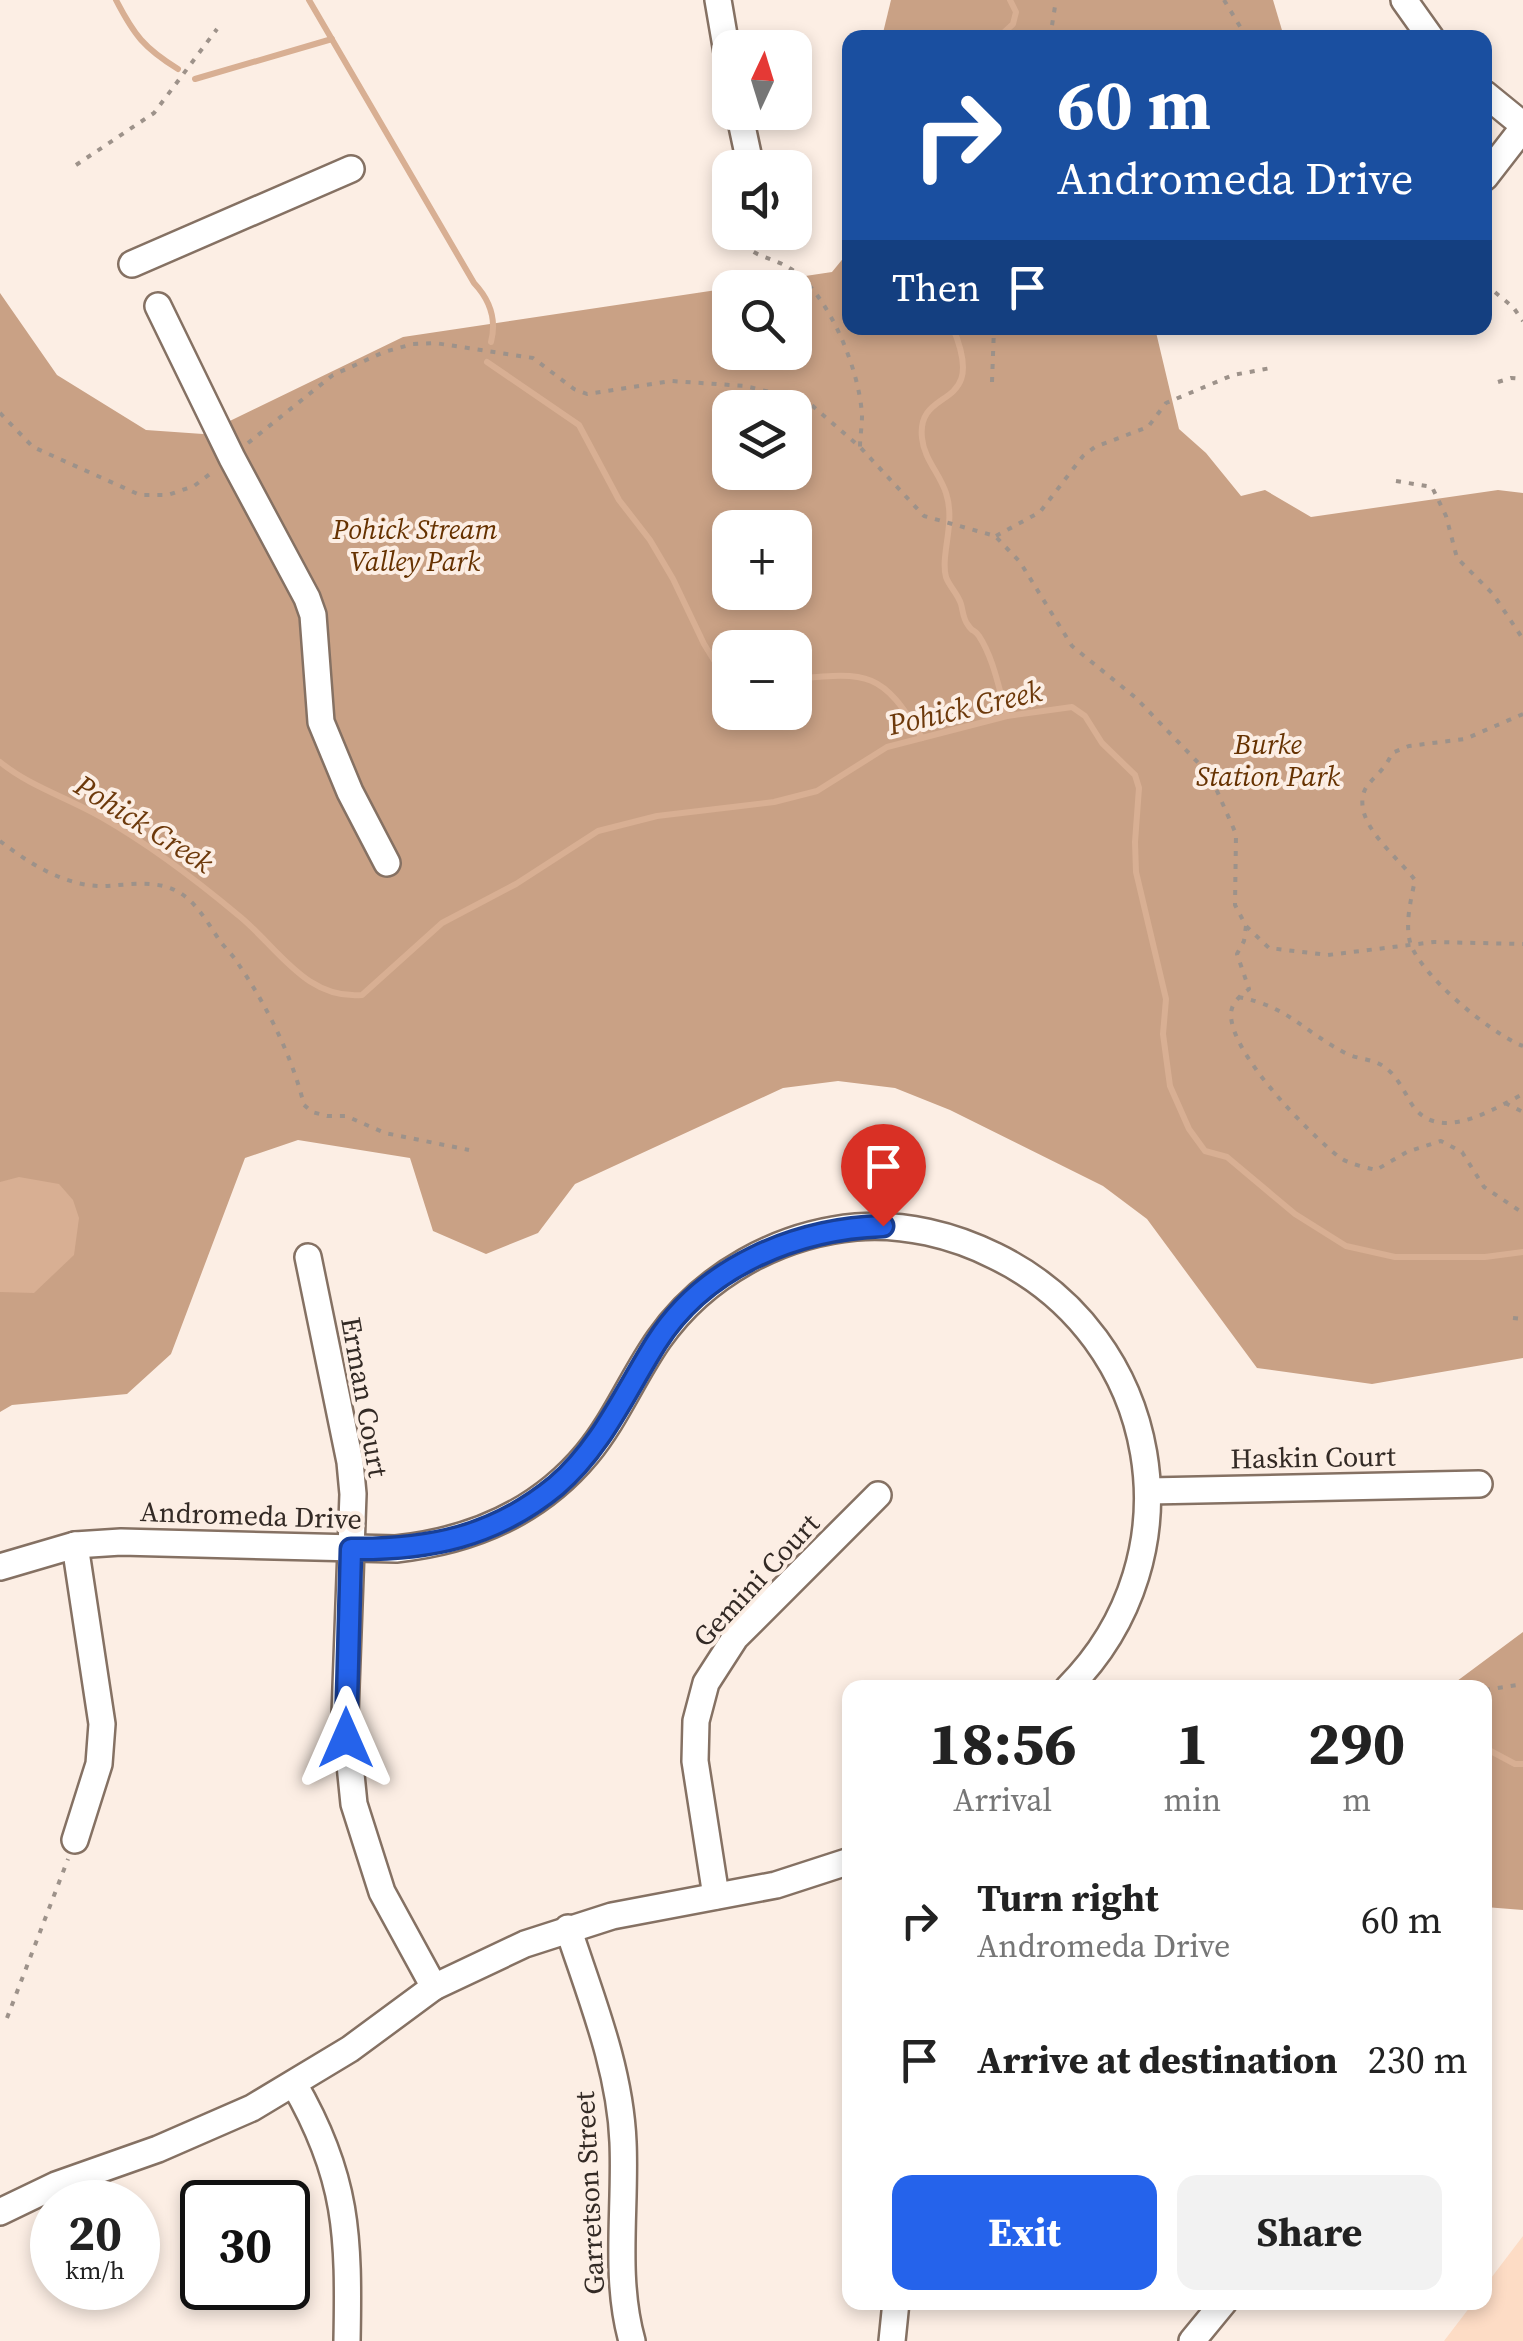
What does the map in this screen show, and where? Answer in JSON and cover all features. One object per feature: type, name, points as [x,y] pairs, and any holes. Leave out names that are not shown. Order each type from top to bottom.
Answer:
[{"type":"street","points":[[718,0],[723,30]]},
{"type":"street","points":[[1404,0],[1425,30]]},
{"type":"street","points":[[1492,100],[1523,127],[1492,168]]},
{"type":"street","points":[[132,264],[351,169]]},
{"type":"street","points":[[158,306],[232,458],[307,598],[313,615],[321,722],[350,792],[387,863]]},
{"type":"street","name":"Andromeda Drive","points":[[0,1567],[75,1546],[122,1542],[351,1549],[436,1545],[482,1530],[524,1509],[558,1484],[587,1454],[658,1340],[699,1294],[732,1269],[772,1248],[811,1235],[855,1227],[914,1229],[968,1242],[1017,1266],[1061,1300],[1096,1338],[1123,1383],[1140,1431],[1149,1491],[1146,1533],[1125,1607],[1108,1641],[1075,1680]]},
{"type":"street","name":"Erman Court","points":[[308,1257],[350,1462],[345,1716],[354,1804],[382,1892],[434,1987]]},
{"type":"street","name":"Haskin Court","points":[[1149,1491],[1479,1484]]},
{"type":"street","name":"Gemini Court","points":[[716,1896],[695,1761],[696,1721],[706,1683],[736,1638],[878,1495]]},
{"type":"street","points":[[75,1546],[102,1724],[98,1764],[75,1840]]},
{"type":"street","points":[[0,2212],[56,2186],[216,2125],[350,2050],[434,1987],[525,1944],[568,1928],[776,1885],[842,1863]]},
{"type":"street","name":"Garretson Street","points":[[568,1928],[616,2082],[623,2140],[623,2297],[632,2341]]},
{"type":"street","points":[[294,2084],[318,2127],[340,2186],[347,2242],[347,2341]]},
{"type":"street","points":[[892,2341],[895,2310]]},
{"type":"street","points":[[1192,2341],[1217,2310]]},
{"type":"path","points":[[1051,30],[1056,0]]},
{"type":"path","points":[[1224,0],[1243,30]]},
{"type":"path","points":[[76,165],[154,113],[217,28]]},
{"type":"path","points":[[748,250],[789,267],[807,282],[826,310],[857,379],[862,417],[860,447]]},
{"type":"path","points":[[1492,290],[1513,306],[1523,322]]},
{"type":"path","points":[[992,382],[994,335]]},
{"type":"path","points":[[0,413],[33,447],[140,495],[168,495],[194,486],[334,374],[384,352],[436,343],[533,358],[574,389],[587,394],[670,381],[745,386],[807,400],[860,447],[924,516],[995,536],[1020,562],[1072,646],[1136,698],[1210,775],[1236,834],[1234,905],[1246,926],[1270,948],[1328,955],[1410,944],[1523,944]]},
{"type":"path","points":[[995,536],[1040,512],[1082,456],[1094,447],[1148,427],[1166,402],[1233,374],[1271,368]]},
{"type":"path","points":[[1498,382],[1523,378]]},
{"type":"path","points":[[1396,481],[1432,487],[1446,516],[1457,558],[1493,594],[1523,639]]},
{"type":"path","points":[[1523,714],[1465,739],[1409,746],[1392,753],[1386,769],[1365,788],[1362,806],[1385,850],[1415,880],[1409,908],[1410,944],[1430,976],[1484,1024],[1523,1046]]},
{"type":"path","points":[[0,841],[48,872],[76,882],[166,886],[185,895],[243,969],[281,1040],[304,1104],[312,1112],[346,1116],[385,1133],[469,1150]]},
{"type":"path","points":[[1246,926],[1238,954],[1249,989],[1238,998],[1231,1012],[1236,1034],[1261,1080],[1342,1160],[1376,1170],[1407,1152],[1442,1141],[1462,1152],[1484,1187],[1523,1213]]},
{"type":"path","points":[[1238,998],[1264,1002],[1296,1018],[1337,1048],[1383,1066],[1422,1116],[1437,1122],[1475,1118],[1523,1094]]},
{"type":"path","points":[[1506,1103],[1523,1112]]},
{"type":"path","points":[[1513,1318],[1523,1319]]},
{"type":"path","points":[[1492,1689],[1523,1684]]},
{"type":"path","points":[[8,2018],[75,1840]]},
{"type":"shaded area","points":[[19,1177],[59,1184],[73,1200],[79,1218],[74,1255],[34,1293],[0,1292],[0,1182]]},
{"type":"shaded area","points":[[1523,2236],[1523,2341],[1444,2341],[1468,2310],[1492,2310],[1492,2277]]},
{"type":"green space","points":[[891,0],[1273,0],[1282,30],[884,30]]},
{"type":"green space","name":"Pohick Stream Valley Park","points":[[842,260],[842,335],[1157,335],[1179,429],[1206,453],[1241,496],[1265,490],[1311,517],[1498,490],[1523,493],[1523,1358],[1372,1384],[1257,1368],[1147,1219],[1103,1186],[950,1110],[895,1088],[838,1081],[783,1088],[575,1184],[538,1233],[486,1254],[433,1231],[410,1158],[298,1140],[245,1158],[171,1354],[127,1394],[12,1405],[0,1412],[0,293],[57,375],[146,430],[203,434],[403,337],[712,291],[712,370],[812,370],[812,275],[832,272]]},
{"type":"green space","points":[[1523,1632],[1523,1910],[1492,1908],[1492,1680],[1458,1680]]},
{"type":"waterway","points":[[116,0],[141,40],[178,69]]},
{"type":"waterway","points":[[309,0],[488,303],[493,325],[491,342]]},
{"type":"waterway","points":[[1007,30],[1016,12],[1010,0]]},
{"type":"waterway","points":[[195,79],[332,39]]},
{"type":"waterway","points":[[955,335],[962,355],[962,374],[949,395],[929,410],[923,421],[922,438],[949,504],[946,577],[960,600],[966,623],[989,655],[1007,716]]},
{"type":"waterway","points":[[487,362],[579,425],[619,500],[650,540],[673,579],[712,657]]},
{"type":"waterway","points":[[812,678],[857,677],[884,688],[922,738]]},
{"type":"waterway","name":"Pohick Creek","points":[[0,762],[101,817],[172,863],[238,915],[308,980],[324,989],[362,995],[442,923],[516,884],[598,831],[657,816],[774,802],[817,791],[887,747],[1007,716],[1072,707],[1085,716],[1102,743],[1135,775],[1139,788],[1136,872],[1166,999],[1163,1034],[1170,1086],[1189,1129],[1205,1151],[1227,1157],[1295,1214],[1346,1246],[1395,1257],[1485,1257],[1523,1252]]},
{"type":"waterway","points":[[1492,1752],[1523,1764]]},
{"type":"route","points":[[346,1738],[351,1549],[436,1545],[482,1530],[524,1509],[558,1484],[587,1454],[658,1340],[699,1294],[732,1269],[772,1248],[811,1235],[883,1226]]},
{"type":"park label","name":"Burke Station Park","points":[[1268,760]]}]
